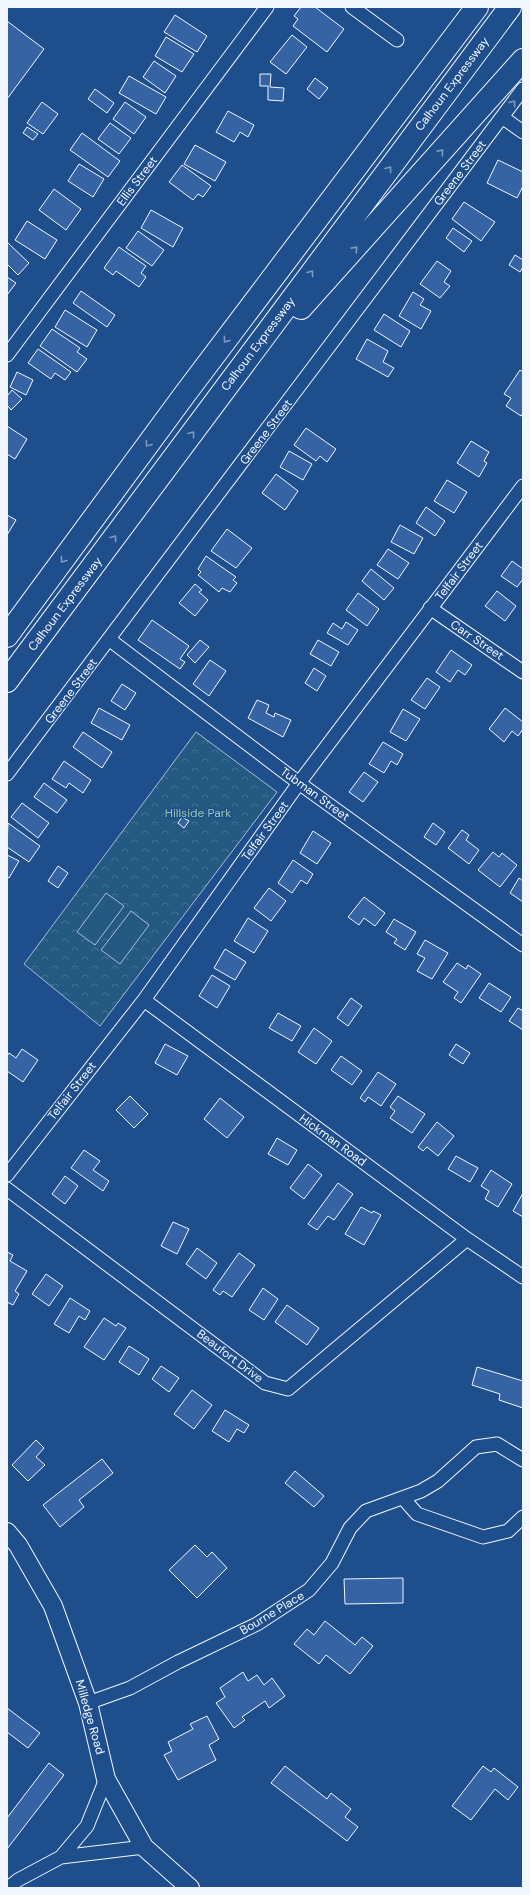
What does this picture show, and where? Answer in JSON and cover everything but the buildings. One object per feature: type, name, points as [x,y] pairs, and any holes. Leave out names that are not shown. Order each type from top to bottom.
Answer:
[{"type":"highway","points":[[246,313],[459,7]]},
{"type":"highway","points":[[7,636],[246,313],[477,7]]},
{"type":"highway","name":"Calhoun Expressway","points":[[7,681],[510,7]]},
{"type":"highway","points":[[232,379],[323,284],[523,60]]},
{"type":"street","name":"Ellis Street","points":[[7,355],[266,7]]},
{"type":"street","points":[[352,7],[398,40]]},
{"type":"street","name":"Greene Street","points":[[7,774],[110,640],[523,89]]},
{"type":"street","points":[[502,117],[523,132]]},
{"type":"street","name":"Telfair Street","points":[[7,1175],[144,1000],[299,784],[523,486]]},
{"type":"street","name":"Carr Street","points":[[430,608],[523,672]]},
{"type":"street","name":"Tubman Street","points":[[110,640],[299,784],[523,945]]},
{"type":"street","name":"Hickman Road","points":[[144,1000],[467,1239],[523,1277]]},
{"type":"street","name":"Beaufort Drive","points":[[7,1189],[265,1383],[288,1389],[467,1239]]},
{"type":"street","name":"Bourne Place","points":[[88,1703],[130,1688],[178,1662],[264,1620],[309,1590],[332,1563],[350,1528],[366,1510],[421,1491],[438,1481],[476,1447],[497,1444],[523,1460]]},
{"type":"street","points":[[402,1498],[417,1514],[483,1536],[508,1531],[523,1516]]},
{"type":"street","name":"Milledge Road","points":[[7,1532],[18,1545],[53,1606],[88,1703],[106,1779],[144,1847],[190,1888]]},
{"type":"street","points":[[61,1857],[87,1826],[106,1779]]},
{"type":"street","points":[[8,1888],[18,1880],[61,1857],[144,1847]]},
{"type":"green space","name":"Hillside Park","points":[[196,732],[277,792],[100,1026],[24,964]]},
{"type":"green space","points":[[106,893],[124,906],[95,945],[77,932]]},
{"type":"green space","points":[[131,911],[149,925],[120,964],[101,950]]}]
